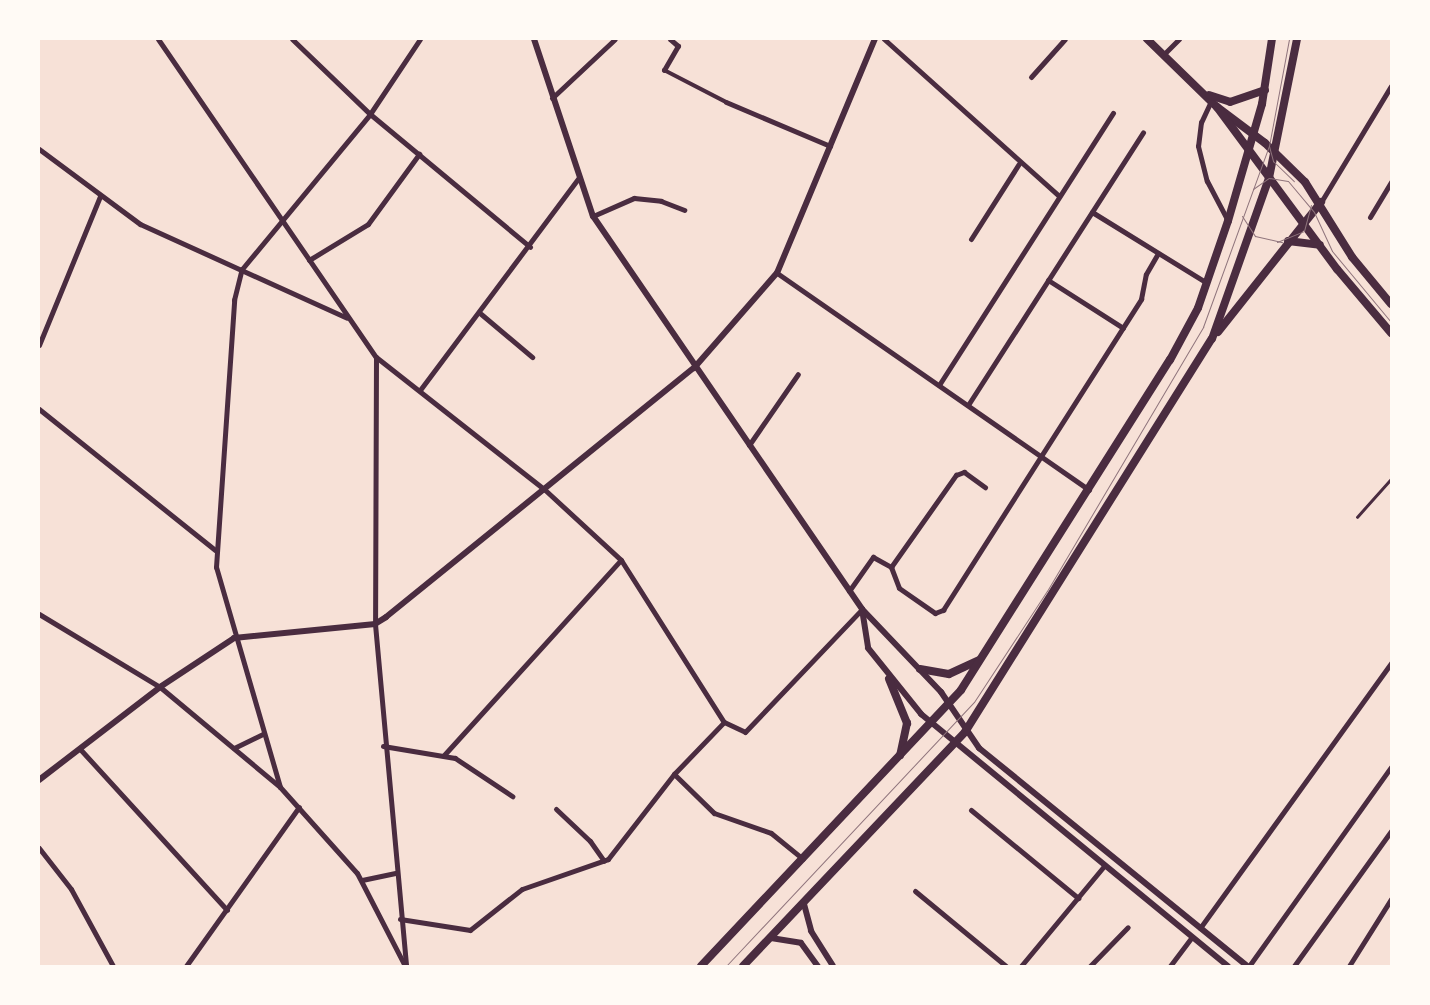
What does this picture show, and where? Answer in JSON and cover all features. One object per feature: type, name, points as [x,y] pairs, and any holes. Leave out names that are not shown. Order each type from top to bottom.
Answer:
[{"type":"main road","points":[[1147,39],[1214,104],[1276,152],[1321,202],[1348,252],[1391,304]]},
{"type":"main road","points":[[701,966],[949,704],[983,658],[1089,490],[1188,329],[1228,221],[1254,134],[1265,90],[1272,39]]},
{"type":"main road","points":[[1212,339],[1269,178],[1276,152],[1297,39]]},
{"type":"main road","points":[[1201,92],[1227,103],[1265,90]]},
{"type":"main road","points":[[1214,104],[1269,178],[1306,223],[1320,245],[1391,333]]},
{"type":"main road","points":[[743,966],[955,745],[965,732],[1212,339],[1321,202]]},
{"type":"main road","points":[[1288,242],[1320,245]]},
{"type":"main road","points":[[920,669],[955,673],[983,658]]},
{"type":"main road","points":[[890,679],[907,723],[897,761]]},
{"type":"street","points":[[158,39],[283,219],[348,318],[376,356],[544,489],[621,560],[724,722],[745,732],[862,609]]},
{"type":"street","points":[[292,39],[370,114],[530,248]]},
{"type":"street","points":[[280,787],[217,578],[215,550],[234,300],[242,269],[370,114],[420,39]]},
{"type":"street","points":[[534,39],[578,179],[593,216],[694,368],[862,609],[920,669],[949,704],[965,732],[979,748],[1248,966],[1391,767]]},
{"type":"street","points":[[552,98],[615,39]]},
{"type":"street","points":[[670,39],[678,46],[664,70],[726,102],[830,146]]},
{"type":"street","points":[[39,780],[160,687],[234,638],[374,624],[694,368],[777,273],[875,39]]},
{"type":"street","points":[[884,39],[1059,196]]},
{"type":"street","points":[[1031,77],[1064,39]]},
{"type":"street","points":[[1163,54],[1179,39]]},
{"type":"street","points":[[1321,202],[1391,86]]},
{"type":"street","points":[[1214,104],[1201,122],[1198,146],[1207,180],[1228,221]]},
{"type":"street","points":[[939,385],[1113,113]]},
{"type":"street","points":[[968,405],[1143,132]]},
{"type":"street","points":[[39,149],[140,224],[348,318]]},
{"type":"street","points":[[309,260],[368,224],[419,154]]},
{"type":"street","points":[[971,239],[1020,162]]},
{"type":"street","points":[[420,390],[481,314],[578,179]]},
{"type":"street","points":[[1370,217],[1391,182]]},
{"type":"street","points":[[39,345],[100,196]]},
{"type":"street","points":[[593,216],[634,198],[684,210]]},
{"type":"street","points":[[1092,212],[1207,282]]},
{"type":"street","points":[[849,591],[870,558],[891,567],[898,588],[939,613],[1141,299],[1146,274],[1158,253]]},
{"type":"street","points":[[777,273],[1089,490]]},
{"type":"street","points":[[1048,280],[1123,328]]},
{"type":"street","points":[[481,314],[532,357]]},
{"type":"street","points":[[376,356],[374,624],[383,746],[405,966]]},
{"type":"street","points":[[749,445],[798,374]]},
{"type":"street","points":[[39,409],[215,550]]},
{"type":"street","points":[[891,567],[956,475],[964,472],[985,487]]},
{"type":"street","points":[[444,755],[621,560]]},
{"type":"street","points":[[862,609],[868,648],[890,679],[931,724],[1228,966]]},
{"type":"street","points":[[39,614],[160,687],[280,787],[362,880],[405,966]]},
{"type":"street","points":[[1170,966],[1200,928],[1391,663]]},
{"type":"street","points":[[400,919],[470,930],[522,889],[604,861],[620,848],[674,774],[724,722]]},
{"type":"street","points":[[234,748],[263,734]]},
{"type":"street","points":[[383,746],[444,755],[473,767],[512,796]]},
{"type":"street","points":[[80,749],[227,910]]},
{"type":"street","points":[[674,774],[714,813],[771,833],[803,859]]},
{"type":"street","points":[[186,966],[299,807]]},
{"type":"street","points":[[556,809],[585,835],[604,861]]},
{"type":"street","points":[[971,810],[1078,898]]},
{"type":"street","points":[[1294,966],[1391,831]]},
{"type":"street","points":[[39,848],[71,889],[113,966]]},
{"type":"street","points":[[1021,966],[1104,866]]},
{"type":"street","points":[[362,880],[395,873]]},
{"type":"street","points":[[915,890],[1006,966]]},
{"type":"street","points":[[1348,966],[1391,899]]},
{"type":"street","points":[[804,904],[810,931],[833,966]]},
{"type":"street","points":[[1090,966],[1128,927]]},
{"type":"street","points":[[771,938],[801,943],[818,966]]},
{"type":"lane","points":[[1357,518],[1391,479]]},
{"type":"tram line","points":[[726,966],[974,702],[1047,591],[1203,327],[1269,146],[1289,39]]},
{"type":"tram line","points":[[1269,146],[1273,161],[1294,181]]},
{"type":"tram line","points":[[1253,189],[1269,178],[1288,181],[1314,212],[1332,251],[1391,322]]},
{"type":"tram line","points":[[1277,242],[1304,231],[1311,205]]},
{"type":"tram line","points":[[1242,216],[1255,236],[1282,242]]}]
